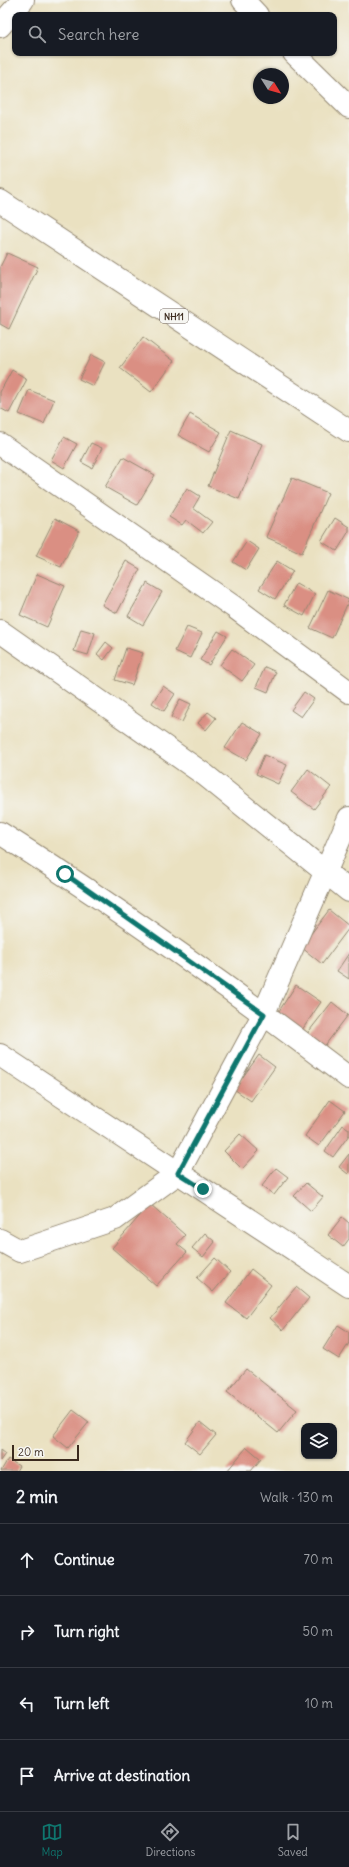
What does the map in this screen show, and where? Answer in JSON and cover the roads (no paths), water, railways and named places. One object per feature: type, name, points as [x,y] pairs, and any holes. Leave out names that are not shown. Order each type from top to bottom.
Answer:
[{"type":"main road","points":[[13,12],[24,0]]},
{"type":"main road","points":[[243,0],[254,12]]},
{"type":"main road","points":[[0,26],[12,13]]},
{"type":"main road","points":[[297,56],[349,107]]},
{"type":"main road","name":"NH11","points":[[0,201],[349,431]]},
{"type":"main road","points":[[0,444],[234,607],[349,692]]},
{"type":"main road","points":[[0,631],[205,775],[349,891]]},
{"type":"main road","points":[[0,1240],[20,1251],[115,1219],[178,1173],[264,1014],[349,818]]},
{"type":"main road","points":[[0,833],[65,874],[264,1014],[349,1078]]},
{"type":"main road","points":[[0,1055],[349,1286]]}]
